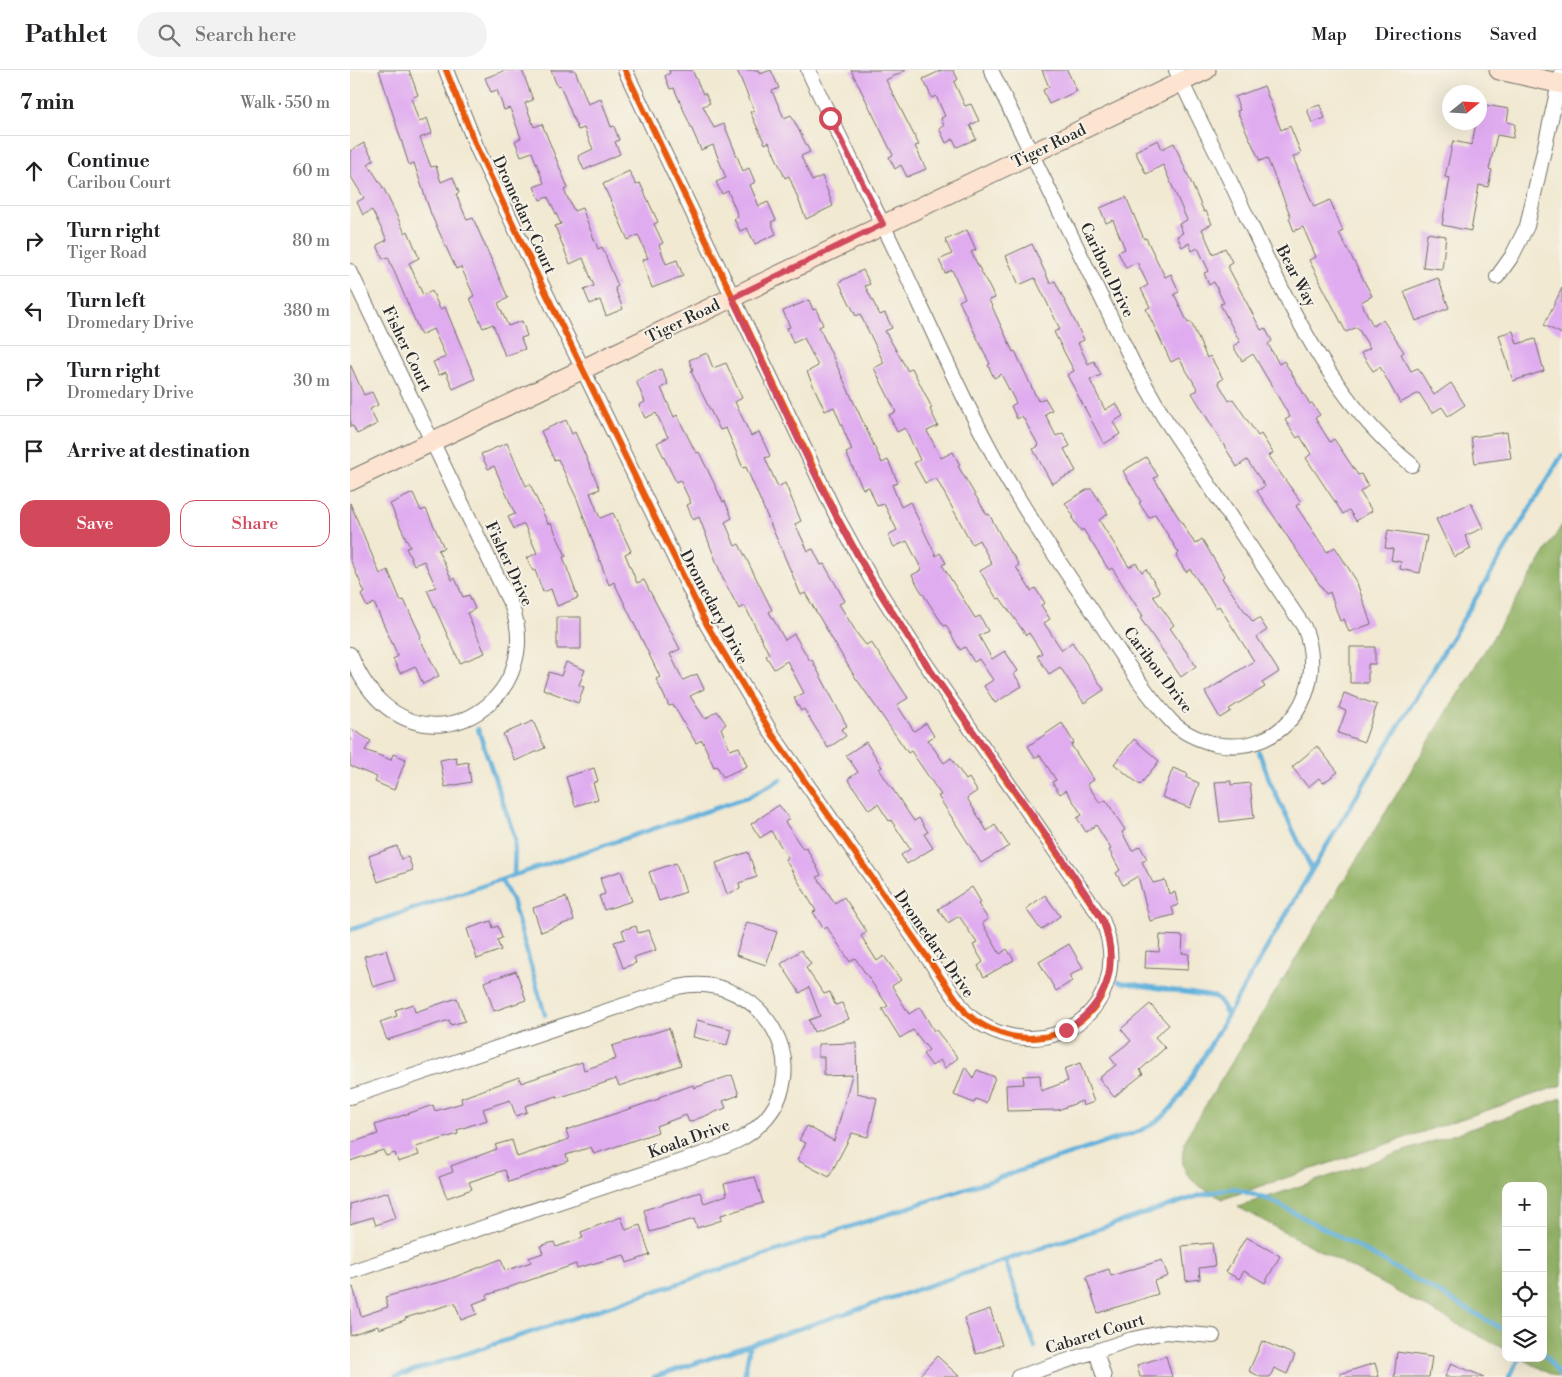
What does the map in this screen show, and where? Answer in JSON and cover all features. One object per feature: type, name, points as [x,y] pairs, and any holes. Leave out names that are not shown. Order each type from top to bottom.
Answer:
[{"type":"street","name":"Dromedary Court","points":[[446,70],[477,148],[582,370]]},
{"type":"street","points":[[625,70],[732,298]]},
{"type":"street","name":"Caribou Drive","points":[[808,70],[987,443],[1036,527],[1134,672],[1172,722],[1195,737],[1221,745],[1235,745],[1262,739],[1285,725],[1295,715],[1305,697],[1312,667],[1308,636],[1299,617],[1194,466],[1134,366],[991,70]]},
{"type":"street","name":"Tiger Road","points":[[350,481],[1032,154],[1179,76],[1206,70]]},
{"type":"street","points":[[1497,276],[1512,256],[1527,226],[1561,79],[1499,70]]},
{"type":"street","name":"Bear Way","points":[[1179,76],[1280,287],[1316,349],[1356,409],[1386,444],[1412,465]]},
{"type":"street","name":"Fisher Court","points":[[350,271],[431,442]]},
{"type":"street","name":"Dromedary Drive","points":[[582,370],[690,593],[734,673],[772,734],[956,1002],[977,1022],[1003,1035],[1034,1039],[1066,1030],[1080,1022],[1094,1007],[1105,987],[1111,953],[1102,919],[919,654],[870,577],[837,517],[732,298]]},
{"type":"street","name":"Fisher Drive","points":[[350,654],[362,678],[382,703],[395,712],[426,723],[442,724],[459,721],[474,715],[488,706],[501,692],[515,666],[519,646],[518,626],[512,607],[431,442]]},
{"type":"street","name":"Koala Drive","points":[[350,1097],[678,987],[697,984],[717,986],[735,992],[759,1009],[774,1031],[783,1056],[782,1082],[773,1107],[757,1128],[742,1138],[723,1147],[350,1272]]},
{"type":"street","name":"Cabaret Court","points":[[1018,1377],[1132,1339],[1166,1332],[1213,1336]]},
{"type":"street","points":[[1096,1351],[1104,1377]]},
{"type":"green space","points":[[1562,525],[1562,1085],[1223,1199],[1202,1188],[1188,1175],[1182,1158],[1188,1134]]},
{"type":"green space","points":[[1562,1098],[1562,1377],[1556,1377],[1528,1362],[1547,1362],[1547,1182],[1502,1182],[1502,1348],[1238,1207]]},
{"type":"building","points":[[379,70],[409,70],[418,95],[411,98],[419,122],[427,118],[432,133],[420,138],[431,167],[436,166],[441,182],[453,177],[459,193],[456,194],[467,220],[473,218],[508,298],[498,303],[508,326],[522,321],[527,336],[521,338],[525,349],[505,356],[493,324],[483,328],[470,298],[474,296],[461,267],[456,269],[431,214],[414,163],[409,165]]},
{"type":"building","points":[[506,70],[522,70],[533,100],[525,103],[534,127],[542,124],[568,188],[564,190],[574,211],[582,208],[598,249],[602,247],[618,286],[615,288],[623,309],[606,316],[600,300],[590,304],[584,290],[594,286],[583,258],[570,264],[555,226],[561,224],[548,197],[540,200],[534,187],[544,183],[532,152],[521,156],[515,141],[521,138],[510,108],[504,110],[497,90],[491,92],[485,78]]},
{"type":"building","points":[[551,70],[575,70],[588,104],[601,99],[611,127],[614,126],[619,140],[615,142],[620,154],[584,170],[578,156],[593,149],[584,128],[578,130],[560,85],[557,86]]},
{"type":"building","points":[[669,70],[692,70],[703,94],[705,93],[710,103],[703,106],[714,128],[724,124],[743,171],[749,168],[755,182],[750,185],[759,206],[768,202],[776,220],[771,222],[776,234],[755,244],[747,228],[740,231],[734,219],[738,216],[728,191],[722,194],[716,182],[726,178],[713,145],[701,150],[674,88],[670,89],[665,76],[670,73]]},
{"type":"building","points":[[737,70],[758,70],[760,74],[771,70],[779,88],[772,91],[784,118],[791,115],[810,152],[801,156],[812,181],[822,176],[833,206],[806,219],[789,176],[785,178],[769,142],[765,144],[750,112],[754,110]]},
{"type":"building","points":[[851,70],[906,70],[886,80],[919,145],[915,146],[926,169],[907,177],[901,165],[895,169],[889,157],[893,155]]},
{"type":"building","points":[[942,70],[953,70],[958,79],[954,82],[965,106],[971,104],[979,121],[970,125],[976,139],[957,147],[953,139],[946,143],[939,128],[944,126],[941,118],[945,116],[936,96],[932,98],[923,79]]},
{"type":"building","points":[[1042,70],[1067,70],[1077,91],[1049,104],[1043,90],[1049,87]]},
{"type":"building","points":[[1264,86],[1281,130],[1290,126],[1301,153],[1293,157],[1314,207],[1330,200],[1343,231],[1339,233],[1372,296],[1361,302],[1373,326],[1383,320],[1404,352],[1401,354],[1411,371],[1418,368],[1434,395],[1451,383],[1465,405],[1448,416],[1442,407],[1432,413],[1419,393],[1400,403],[1380,367],[1373,371],[1361,353],[1370,348],[1357,327],[1346,332],[1309,260],[1316,257],[1303,227],[1294,231],[1289,218],[1291,217],[1267,158],[1260,161],[1237,111],[1240,110],[1235,97]]},
{"type":"building","points":[[1320,105],[1325,118],[1312,123],[1307,109]]},
{"type":"building","points":[[1487,105],[1509,109],[1507,122],[1515,124],[1513,138],[1497,135],[1489,169],[1492,170],[1488,187],[1479,185],[1471,231],[1442,225],[1450,178],[1445,177],[1453,141],[1472,145],[1475,130],[1487,130]]},
{"type":"building","points":[[1158,140],[1162,149],[1174,143],[1204,212],[1206,211],[1212,224],[1202,229],[1213,254],[1225,248],[1232,262],[1227,265],[1261,330],[1265,328],[1272,341],[1268,344],[1279,364],[1284,361],[1310,404],[1312,403],[1320,415],[1315,418],[1330,442],[1334,439],[1358,475],[1361,474],[1368,486],[1360,492],[1372,511],[1356,521],[1349,510],[1343,514],[1306,458],[1311,454],[1300,436],[1297,438],[1285,420],[1290,417],[1253,354],[1242,361],[1233,346],[1240,342],[1220,304],[1224,303],[1214,282],[1209,285],[1204,273],[1209,271],[1198,248],[1192,251],[1189,243],[1182,247],[1177,236],[1183,233],[1179,224],[1187,220],[1163,165],[1146,174],[1135,151]]},
{"type":"building","points":[[364,143],[374,160],[368,164],[384,189],[405,233],[408,231],[419,258],[409,263],[423,295],[432,291],[440,309],[445,307],[475,379],[453,389],[446,372],[439,375],[433,362],[446,357],[433,329],[421,335],[388,257],[383,259],[377,245],[387,240],[372,210],[363,215],[357,202],[364,198],[350,175],[350,151]]},
{"type":"building","points":[[629,171],[636,185],[640,183],[658,222],[654,224],[663,243],[659,245],[666,264],[677,260],[683,276],[652,288],[642,260],[648,258],[638,235],[628,240],[603,184]]},
{"type":"building","points":[[1126,197],[1144,239],[1146,238],[1165,277],[1171,274],[1179,292],[1174,294],[1188,323],[1191,322],[1207,358],[1210,356],[1223,379],[1218,382],[1229,401],[1233,399],[1258,436],[1261,434],[1273,453],[1268,456],[1301,502],[1296,506],[1327,552],[1335,547],[1356,580],[1371,624],[1349,632],[1344,619],[1340,621],[1330,592],[1326,594],[1257,491],[1265,486],[1247,460],[1237,467],[1192,393],[1198,390],[1179,358],[1171,362],[1146,309],[1150,307],[1141,289],[1148,285],[1137,262],[1126,268],[1118,252],[1125,249],[1113,220],[1106,223],[1100,208]]},
{"type":"building","points":[[967,230],[976,250],[971,252],[995,298],[989,300],[1013,352],[1015,351],[1038,401],[1045,398],[1052,410],[1045,414],[1056,436],[1063,433],[1070,446],[1064,449],[1076,471],[1052,484],[1033,449],[1039,446],[1022,416],[1017,419],[1011,406],[1016,403],[1001,374],[994,378],[988,365],[990,364],[959,301],[965,298],[952,270],[945,273],[939,260],[952,254],[945,240]]},
{"type":"building","points":[[1427,233],[1446,236],[1442,269],[1423,267]]},
{"type":"building","points":[[1032,244],[1050,283],[1055,281],[1084,340],[1078,343],[1088,364],[1094,361],[1101,375],[1090,380],[1105,410],[1116,403],[1123,416],[1113,422],[1120,434],[1104,444],[1067,375],[1074,371],[1054,332],[1060,329],[1035,278],[1019,285],[1006,256]]},
{"type":"building","points":[[863,270],[870,284],[865,286],[880,315],[885,313],[892,328],[885,331],[908,371],[912,368],[932,408],[930,409],[938,426],[927,431],[941,458],[953,452],[960,465],[958,466],[1019,565],[1016,567],[1031,591],[1035,588],[1045,603],[1041,605],[1050,619],[1044,623],[1062,650],[1072,642],[1104,690],[1084,703],[1060,667],[1049,674],[1037,656],[1042,653],[1029,633],[1026,635],[1000,598],[997,599],[980,571],[992,564],[979,540],[972,544],[936,478],[925,483],[914,463],[920,460],[905,428],[897,432],[889,415],[896,412],[874,368],[884,363],[860,314],[856,316],[839,282]]},
{"type":"building","points":[[1438,278],[1449,308],[1416,321],[1404,291]]},
{"type":"building","points":[[1562,288],[1562,334],[1544,325]]},
{"type":"building","points":[[809,300],[813,310],[816,309],[823,325],[819,327],[882,463],[888,460],[898,483],[892,485],[901,507],[910,502],[936,556],[940,553],[946,563],[942,565],[975,618],[980,616],[988,631],[979,636],[992,659],[1005,651],[1018,671],[1014,674],[1022,686],[995,703],[984,686],[993,680],[979,659],[974,662],[965,647],[960,650],[946,625],[944,626],[912,575],[922,570],[907,541],[894,547],[888,535],[897,530],[884,504],[877,506],[869,487],[863,489],[846,453],[852,450],[834,407],[825,411],[807,372],[818,366],[804,338],[793,343],[787,328],[790,327],[783,311]]},
{"type":"building","points":[[1513,331],[1517,344],[1535,339],[1544,371],[1513,381],[1499,335]]},
{"type":"building","points":[[707,353],[713,368],[726,363],[742,398],[735,402],[751,436],[759,432],[770,456],[765,458],[778,487],[785,483],[801,521],[795,524],[808,551],[813,549],[821,565],[824,564],[845,601],[839,604],[858,635],[866,645],[871,642],[908,698],[897,705],[914,731],[926,723],[934,736],[928,740],[944,763],[951,758],[966,780],[969,778],[977,791],[967,798],[987,831],[995,825],[1009,846],[981,863],[938,796],[941,795],[911,751],[908,753],[853,674],[805,593],[801,595],[746,467],[743,468],[726,428],[720,430],[691,371],[693,370],[689,360]]},
{"type":"building","points":[[350,364],[364,395],[372,392],[378,405],[370,409],[377,424],[357,434],[353,426],[350,427]]},
{"type":"building","points":[[661,369],[668,384],[661,388],[674,417],[677,415],[696,453],[699,452],[723,502],[725,501],[732,518],[725,522],[735,546],[739,544],[772,610],[769,612],[785,640],[794,634],[810,661],[812,660],[847,726],[841,729],[846,736],[828,748],[804,709],[801,711],[794,698],[804,693],[787,661],[774,669],[766,656],[769,654],[745,606],[739,609],[723,579],[699,517],[693,520],[687,505],[691,503],[680,480],[676,482],[657,443],[668,437],[656,413],[645,418],[639,405],[645,402],[636,381]]},
{"type":"building","points":[[566,420],[572,434],[575,432],[600,489],[590,493],[600,518],[613,513],[631,551],[625,554],[637,583],[644,580],[680,649],[670,654],[683,680],[697,674],[704,689],[690,696],[705,719],[717,711],[726,724],[721,728],[730,750],[739,747],[747,766],[723,777],[717,766],[714,767],[702,740],[696,743],[673,705],[669,706],[656,679],[660,677],[614,582],[609,585],[577,499],[558,459],[554,460],[541,431]]},
{"type":"building","points":[[1507,432],[1511,458],[1475,463],[1471,437]]},
{"type":"building","points":[[507,443],[526,486],[530,484],[548,524],[551,523],[566,556],[563,557],[578,598],[557,606],[551,589],[543,592],[535,570],[533,571],[527,558],[537,553],[524,524],[514,529],[508,517],[515,514],[494,466],[488,469],[481,454]]},
{"type":"building","points":[[1146,457],[1158,476],[1154,478],[1195,544],[1202,539],[1224,576],[1222,578],[1241,606],[1253,622],[1259,618],[1267,630],[1257,637],[1279,672],[1262,683],[1265,687],[1229,709],[1231,711],[1220,718],[1205,692],[1254,661],[1219,606],[1216,608],[1190,569],[1186,572],[1176,556],[1179,553],[1155,514],[1149,518],[1139,503],[1141,502],[1123,471]]},
{"type":"building","points":[[1088,489],[1092,489],[1108,514],[1099,520],[1129,567],[1136,563],[1142,572],[1146,569],[1160,592],[1153,596],[1174,625],[1170,628],[1196,666],[1181,677],[1140,618],[1143,616],[1112,568],[1109,570],[1083,529],[1081,531],[1072,518],[1074,517],[1065,503]]},
{"type":"building","points":[[413,493],[421,511],[426,509],[444,548],[438,550],[452,580],[455,578],[463,597],[469,595],[475,609],[467,613],[485,653],[460,663],[427,590],[436,587],[424,561],[414,565],[406,548],[410,547],[390,504]]},
{"type":"building","points":[[350,503],[380,574],[388,570],[401,601],[404,600],[421,636],[419,637],[439,676],[423,684],[415,666],[400,673],[393,659],[398,656],[374,603],[367,607],[361,595],[365,593],[350,559]]},
{"type":"building","points":[[1471,503],[1483,528],[1465,536],[1471,549],[1454,557],[1436,519]]},
{"type":"building","points":[[1388,530],[1427,536],[1420,573],[1400,569],[1401,562],[1391,560],[1393,549],[1385,548]]},
{"type":"building","points":[[557,617],[581,617],[581,649],[557,649]]},
{"type":"building","points":[[1350,647],[1375,647],[1375,664],[1368,664],[1368,683],[1350,683]]},
{"type":"building","points":[[566,662],[585,670],[579,685],[584,687],[578,703],[543,689],[549,672],[561,676]]},
{"type":"building","points":[[1344,693],[1377,705],[1364,742],[1338,733],[1346,711],[1339,708]]},
{"type":"building","points":[[533,721],[545,748],[515,761],[503,734]]},
{"type":"building","points":[[1062,723],[1074,743],[1071,745],[1094,780],[1087,784],[1100,803],[1106,800],[1125,830],[1122,832],[1132,851],[1140,846],[1147,859],[1142,862],[1153,883],[1165,880],[1169,894],[1175,892],[1178,905],[1172,907],[1174,915],[1150,921],[1138,876],[1123,885],[1116,873],[1120,870],[1109,850],[1111,849],[1096,825],[1086,832],[1077,818],[1082,815],[1066,790],[1060,794],[1052,782],[1056,780],[1040,755],[1035,758],[1028,746]]},
{"type":"building","points":[[350,728],[371,741],[365,750],[391,760],[393,754],[406,759],[394,790],[375,782],[377,777],[350,766]]},
{"type":"building","points":[[1134,739],[1159,761],[1140,785],[1114,764]]},
{"type":"building","points":[[866,742],[882,767],[879,769],[914,821],[919,818],[928,832],[924,834],[933,848],[907,864],[901,855],[910,849],[891,820],[889,821],[878,804],[869,810],[848,779],[858,772],[846,755]]},
{"type":"building","points":[[1317,746],[1338,772],[1323,783],[1319,778],[1308,787],[1292,767]]},
{"type":"building","points":[[456,757],[457,764],[468,762],[471,782],[445,787],[440,760]]},
{"type":"building","points":[[594,768],[598,781],[593,783],[598,799],[575,806],[566,777]]},
{"type":"building","points":[[1173,768],[1188,774],[1187,778],[1199,783],[1190,808],[1162,797]]},
{"type":"building","points":[[1231,781],[1231,785],[1250,783],[1254,818],[1220,822],[1215,782]]},
{"type":"building","points":[[779,805],[789,819],[785,822],[803,849],[806,847],[821,875],[817,877],[835,903],[844,897],[867,932],[861,936],[877,961],[884,956],[901,980],[892,986],[909,1014],[920,1007],[934,1031],[936,1030],[958,1058],[945,1068],[940,1060],[932,1066],[923,1054],[929,1050],[913,1030],[900,1038],[882,1009],[888,1006],[855,958],[850,962],[827,927],[824,929],[813,912],[816,911],[785,859],[788,857],[771,831],[760,838],[751,824]]},
{"type":"building","points":[[397,846],[401,859],[408,857],[413,870],[378,882],[369,856]]},
{"type":"building","points":[[748,852],[757,877],[739,883],[740,889],[727,894],[716,863]]},
{"type":"building","points":[[676,863],[686,892],[659,901],[649,872]]},
{"type":"building","points":[[621,871],[632,901],[604,910],[599,896],[605,894],[600,878]]},
{"type":"building","points":[[972,887],[981,902],[978,904],[988,919],[982,923],[1000,954],[1007,949],[1014,960],[984,977],[978,966],[983,962],[973,945],[977,943],[959,916],[948,923],[938,909]]},
{"type":"building","points":[[1045,895],[1060,916],[1041,930],[1026,909]]},
{"type":"building","points":[[566,897],[574,920],[541,932],[533,908]]},
{"type":"building","points":[[491,921],[493,928],[498,926],[502,938],[497,940],[501,950],[477,959],[467,929]]},
{"type":"building","points":[[747,922],[777,932],[766,965],[736,955]]},
{"type":"building","points":[[636,926],[638,933],[649,930],[656,950],[634,957],[636,963],[623,968],[614,942],[625,939],[622,930]]},
{"type":"building","points":[[1160,935],[1183,936],[1182,953],[1189,954],[1188,970],[1145,968],[1146,951],[1159,952]]},
{"type":"building","points":[[1069,944],[1083,968],[1069,976],[1072,981],[1056,991],[1039,962]]},
{"type":"building","points":[[386,950],[395,980],[373,987],[364,956]]},
{"type":"building","points":[[801,950],[811,964],[806,968],[824,994],[830,992],[835,1005],[842,1003],[849,1019],[814,1032],[809,1020],[820,1016],[809,987],[800,993],[781,964]]},
{"type":"building","points":[[516,971],[526,1000],[494,1011],[484,982]]},
{"type":"building","points":[[457,998],[465,1021],[451,1025],[449,1020],[387,1040],[380,1022],[397,1016],[395,1010],[413,1004],[415,1012]]},
{"type":"building","points":[[1150,1004],[1169,1025],[1155,1037],[1165,1048],[1140,1070],[1143,1074],[1114,1097],[1099,1078],[1116,1065],[1110,1057],[1131,1041],[1121,1029]]},
{"type":"building","points":[[697,1020],[731,1029],[727,1045],[693,1037]]},
{"type":"building","points":[[669,1028],[681,1065],[619,1086],[616,1079],[558,1098],[557,1096],[525,1106],[527,1112],[516,1116],[510,1100],[483,1109],[487,1120],[457,1130],[458,1134],[416,1147],[419,1155],[398,1162],[395,1153],[386,1156],[383,1150],[350,1161],[350,1143],[378,1134],[375,1125],[433,1105],[435,1111],[462,1103],[461,1098],[519,1077],[521,1083],[582,1062],[584,1070],[616,1059],[612,1046]]},
{"type":"building","points":[[856,1043],[857,1093],[877,1098],[868,1137],[852,1133],[829,1177],[797,1160],[806,1143],[799,1140],[807,1126],[834,1141],[852,1075],[824,1076],[824,1057],[818,1057],[818,1044]]},
{"type":"building","points":[[1080,1063],[1094,1102],[1083,1106],[1082,1101],[1058,1110],[1007,1111],[1006,1085],[1024,1084],[1023,1076],[1040,1075],[1041,1091],[1068,1081],[1064,1069]]},
{"type":"building","points":[[965,1067],[973,1078],[977,1070],[995,1077],[986,1103],[976,1099],[974,1103],[954,1095]]},
{"type":"building","points":[[732,1075],[739,1095],[723,1101],[726,1108],[689,1122],[686,1115],[656,1126],[658,1132],[594,1154],[591,1147],[566,1155],[568,1161],[509,1182],[505,1170],[469,1182],[472,1189],[447,1198],[439,1177],[453,1172],[451,1166],[497,1149],[495,1145],[512,1140],[517,1157],[569,1139],[566,1130],[659,1099],[659,1097],[693,1085],[694,1088]]},
{"type":"building","points":[[755,1177],[763,1203],[721,1215],[722,1220],[697,1228],[694,1219],[650,1232],[644,1210],[700,1192],[704,1203],[727,1195],[724,1184]]},
{"type":"building","points":[[388,1192],[396,1218],[376,1225],[373,1217],[350,1224],[350,1204]]},
{"type":"building","points":[[621,1217],[626,1230],[640,1225],[650,1255],[627,1263],[624,1255],[577,1268],[576,1264],[487,1295],[488,1298],[473,1304],[477,1314],[461,1320],[455,1303],[405,1318],[405,1320],[379,1329],[378,1326],[350,1335],[350,1288],[353,1287],[361,1316],[388,1307],[385,1297],[447,1280],[501,1259],[505,1271],[531,1262],[529,1258],[543,1253],[540,1246],[554,1242],[556,1247],[583,1238],[581,1232]]},
{"type":"building","points":[[1246,1237],[1280,1256],[1265,1283],[1244,1271],[1239,1279],[1226,1272]]},
{"type":"building","points":[[1212,1243],[1215,1266],[1199,1268],[1200,1279],[1186,1281],[1182,1246]]},
{"type":"building","points":[[1162,1260],[1168,1276],[1154,1281],[1158,1294],[1098,1313],[1086,1277],[1109,1269],[1111,1276]]},
{"type":"building","points":[[990,1309],[1002,1345],[976,1354],[964,1318]]},
{"type":"building","points":[[1262,1341],[1295,1355],[1287,1374],[1274,1368],[1270,1377],[1261,1377],[1249,1371]]},
{"type":"building","points":[[1397,1352],[1432,1357],[1429,1377],[1394,1377]]},
{"type":"building","points":[[937,1356],[960,1377],[918,1377]]},
{"type":"building","points":[[1166,1356],[1172,1377],[1140,1377],[1137,1365]]},
{"type":"building","points":[[1375,1363],[1379,1377],[1340,1377],[1340,1374]]},
{"type":"building","points":[[1451,1363],[1484,1377],[1445,1377]]},
{"type":"waterway","points":[[395,1377],[1137,1132],[1161,1118],[1180,1097],[1312,870],[1562,455]]},
{"type":"waterway","points":[[478,729],[515,838],[514,875]]},
{"type":"waterway","points":[[1259,752],[1270,782],[1312,870]]},
{"type":"waterway","points":[[350,930],[749,797],[781,779]]},
{"type":"waterway","points":[[501,880],[512,900],[545,1015]]},
{"type":"waterway","points":[[1119,982],[1215,997],[1227,1014]]},
{"type":"waterway","points":[[654,1377],[1201,1195],[1233,1188],[1270,1200],[1344,1239],[1502,1329]]},
{"type":"waterway","points":[[1005,1260],[1035,1347]]},
{"type":"waterway","points":[[744,1377],[750,1345]]},
{"type":"waterway","points":[[1547,1358],[1561,1377]]},
{"type":"waterway","points":[[1509,1377],[1518,1362]]},
{"type":"cycle path","points":[[446,70],[477,148],[707,625],[772,734],[966,1013],[995,1031],[1024,1038],[1052,1035],[1076,1024],[1095,1006],[1107,981],[1110,952],[1102,919],[919,654],[870,577],[837,517],[625,70]]},
{"type":"route","points":[[830,118],[883,224],[732,298],[837,517],[870,577],[919,654],[1102,919],[1111,953],[1105,987],[1094,1007],[1080,1022],[1066,1030]]}]
